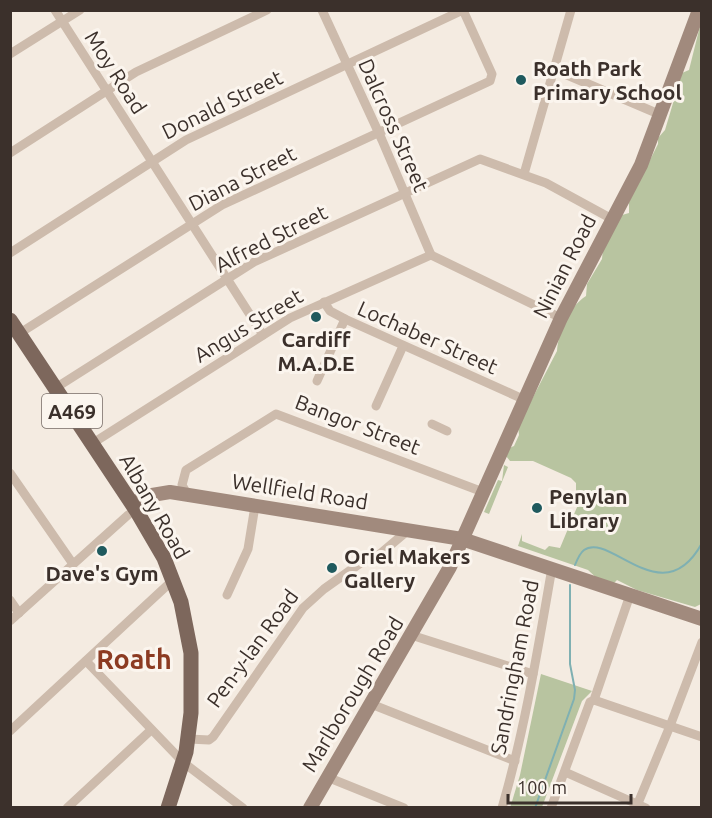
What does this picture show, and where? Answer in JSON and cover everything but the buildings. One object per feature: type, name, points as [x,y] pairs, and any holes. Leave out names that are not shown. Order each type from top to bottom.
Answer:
[{"type":"main road","name":"Albany Road","points":[[10,320],[93,443],[127,513],[173,580],[186,624],[191,653],[189,739],[184,763],[168,807]]},
{"type":"street","name":"Moy Road","points":[[55,10],[263,334]]},
{"type":"street","points":[[10,54],[80,10]]},
{"type":"street","points":[[10,153],[136,72],[267,10]]},
{"type":"street","name":"Dalcross Street","points":[[322,10],[379,133],[430,255]]},
{"type":"street","name":"Donald Street","points":[[10,253],[186,140],[463,10]]},
{"type":"street","name":"Diana Street","points":[[20,333],[230,201],[492,79],[463,10]]},
{"type":"street","points":[[571,10],[524,174],[546,183],[612,219]]},
{"type":"street","name":"Ninian Road","points":[[462,539],[522,399],[561,318],[641,165],[698,11]]},
{"type":"street","points":[[553,69],[661,115]]},
{"type":"street","name":"Alfred Street","points":[[57,387],[259,260],[480,159],[524,174]]},
{"type":"street","points":[[430,255],[561,318]]},
{"type":"street","name":"Angus Street","points":[[93,443],[263,334],[324,302],[430,255]]},
{"type":"street","name":"Lochaber Street","points":[[324,302],[330,311],[345,319],[522,399]]},
{"type":"street","points":[[317,381],[345,319]]},
{"type":"street","points":[[376,406],[403,346]]},
{"type":"street","name":"Bangor Street","points":[[187,494],[182,485],[186,470],[276,414],[483,492]]},
{"type":"street","points":[[432,424],[447,430]]},
{"type":"street","points":[[10,473],[73,564]]},
{"type":"street","name":"Wellfield Road","points":[[127,513],[152,495],[170,492],[462,539]]},
{"type":"street","points":[[227,595],[248,549],[255,506]]},
{"type":"street","points":[[10,621],[127,513]]},
{"type":"street","name":"Pen-y-lan Road","points":[[189,739],[208,740],[213,737],[303,608],[330,584],[369,557],[380,554],[405,531]]},
{"type":"street","points":[[462,539],[702,619]]},
{"type":"street","name":"Marlborough Road","points":[[310,807],[446,575],[462,539]]},
{"type":"street","name":"Sandringham Road","points":[[502,807],[515,761],[552,568]]},
{"type":"street","points":[[10,731],[173,580]]},
{"type":"street","points":[[551,807],[591,702],[594,700],[630,595]]},
{"type":"street","points":[[10,600],[20,613]]},
{"type":"street","points":[[411,635],[533,674]]},
{"type":"street","points":[[565,772],[640,806],[702,642]]},
{"type":"street","points":[[86,661],[184,763],[243,807]]},
{"type":"street","points":[[594,700],[702,737]]},
{"type":"street","points":[[371,704],[515,761]]},
{"type":"street","points":[[67,807],[151,730]]},
{"type":"street","points":[[327,777],[404,807]]},
{"type":"green space","points":[[701,22],[701,604],[695,607],[637,590],[617,580],[611,586],[602,583],[588,570],[518,546],[522,534],[522,541],[545,550],[549,546],[560,548],[580,500],[576,493],[576,483],[571,478],[533,461],[510,461],[506,456],[507,449],[514,446],[519,435],[518,426],[557,351],[565,320],[586,296],[587,284],[602,259],[603,248],[622,215],[629,213],[629,202],[658,144],[658,138],[665,130],[682,73],[689,70]]},
{"type":"green space","points":[[504,465],[508,467],[489,514],[484,512],[498,480],[502,481]]},
{"type":"green space","points":[[541,674],[592,691],[582,701],[542,807],[510,808],[520,775]]},
{"type":"waterway","points":[[575,565],[584,550],[595,547],[654,572],[671,572],[687,563],[702,543]]},
{"type":"waterway","points":[[535,808],[574,699],[575,690],[570,664],[570,585]]},
{"type":"place","name":"Roath Park Primary School","points":[[521,80]]},
{"type":"place","name":"Cardiff M.A.D.E","points":[[316,317]]},
{"type":"place","name":"Penylan Library","points":[[537,508]]},
{"type":"place","name":"Dave's Gym","points":[[102,551]]},
{"type":"place","name":"Oriel Makers Gallery","points":[[332,568]]},
{"type":"district","name":"Roath","points":[[134,659]]}]
